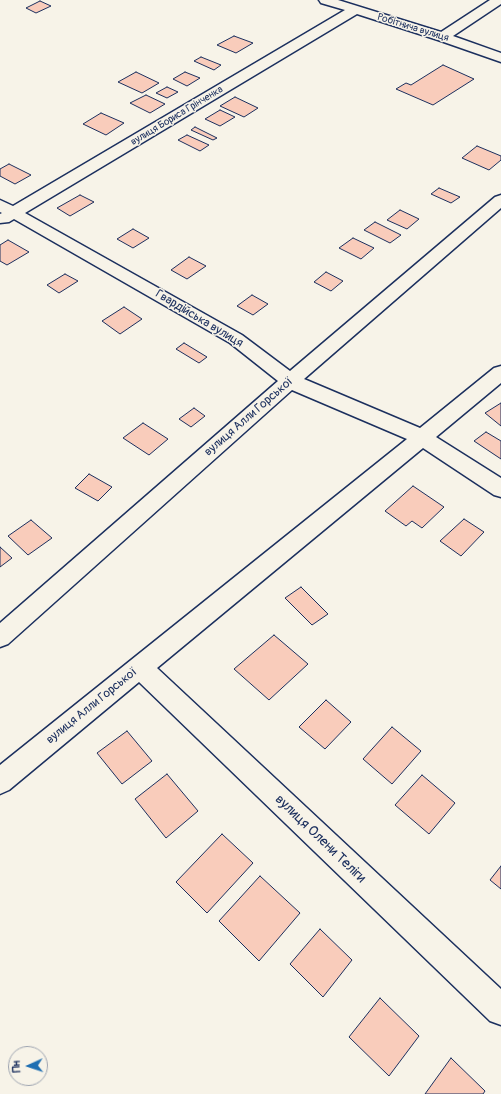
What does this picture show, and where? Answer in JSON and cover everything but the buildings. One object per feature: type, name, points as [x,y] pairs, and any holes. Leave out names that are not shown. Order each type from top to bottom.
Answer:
[{"type":"street","name":"Робітнича вулиця","points":[[325,0],[443,37],[501,58]]},
{"type":"street","points":[[443,37],[498,0]]},
{"type":"street","name":"вулиця Бориса Грінченка","points":[[5,213],[355,10]]},
{"type":"street","name":"вулиця Алли Горської","points":[[0,637],[290,381],[501,200]]},
{"type":"street","name":"Гвардійська вулиця","points":[[5,213],[236,339],[290,381],[422,437],[501,489]]},
{"type":"street","name":"вулиця Алли Горської","points":[[0,781],[501,373]]},
{"type":"street","name":"вулиця Олени Теліги","points":[[140,667],[501,1010]]}]
